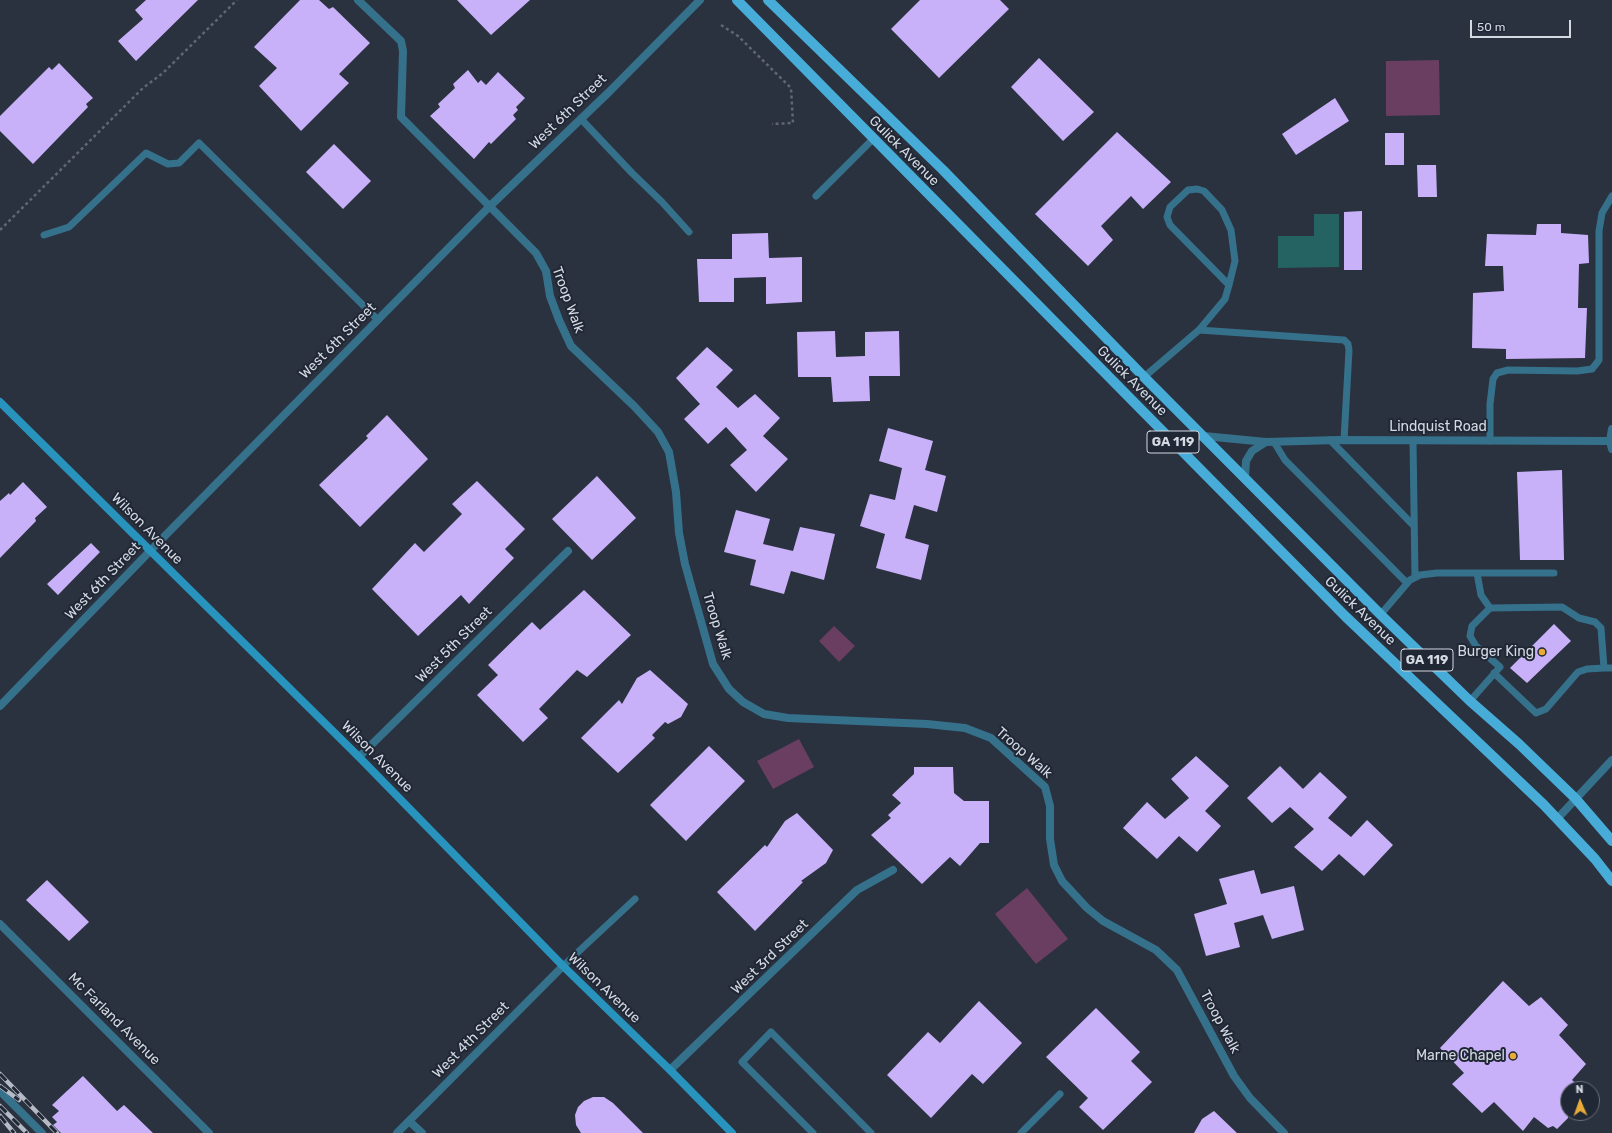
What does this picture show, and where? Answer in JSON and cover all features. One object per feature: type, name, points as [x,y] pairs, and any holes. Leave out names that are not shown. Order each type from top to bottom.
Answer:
[{"type":"main road","name":"Gulick Avenue","points":[[736,0],[1345,616],[1557,819],[1595,859],[1612,881]]},
{"type":"main road","name":"Gulick Avenue","points":[[768,0],[943,170],[1144,377],[1381,614],[1470,701],[1519,744],[1575,798],[1612,841]]},
{"type":"street","name":"Troop Walk","points":[[358,0],[401,41],[403,51],[401,117],[536,253],[546,271],[550,296],[571,346],[634,406],[658,432],[669,452],[676,492],[679,533],[685,564],[713,664],[729,688],[743,702],[764,714],[788,718],[926,724],[958,727],[965,728],[991,738],[1045,787],[1050,806],[1050,839],[1054,865],[1062,881],[1087,908],[1103,921],[1156,950],[1178,970],[1234,1076],[1250,1098],[1284,1133]]},
{"type":"street","name":"West 6th Street","points":[[0,706],[151,550],[489,207],[581,119],[700,0]]},
{"type":"street","name":"Wilson Avenue","points":[[0,402],[359,757],[563,966],[670,1070],[732,1133]]},
{"type":"street","points":[[1611,445],[1612,429]]},
{"type":"street","name":"Lindquist Road","points":[[1204,436],[1270,442],[1413,440],[1611,445]]},
{"type":"street","points":[[1245,477],[1246,461],[1252,451],[1270,442]]},
{"type":"street","name":"West 5th Street","points":[[359,757],[568,551]]},
{"type":"street","points":[[1557,819],[1612,760]]},
{"type":"street","name":"West 3rd Street","points":[[670,1070],[857,890],[893,870]]},
{"type":"street","name":"Mc Farland Avenue","points":[[0,924],[209,1133]]},
{"type":"street","name":"West 4th Street","points":[[397,1133],[563,966]]},
{"type":"street","points":[[0,1091],[42,1133]]},
{"type":"street","points":[[409,1121],[422,1133]]},
{"type":"lane","points":[[581,119],[690,232]]},
{"type":"lane","points":[[816,196],[873,138]]},
{"type":"lane","points":[[44,235],[68,227],[146,153],[168,164],[179,163],[199,143],[378,320]]},
{"type":"lane","points":[[1144,377],[1199,330],[1225,299],[1229,285],[1235,261],[1231,230],[1222,210],[1204,191],[1197,189],[1188,190],[1170,207],[1167,217],[1170,225],[1229,285]]},
{"type":"lane","points":[[1490,441],[1490,404],[1493,379],[1497,373],[1508,370],[1577,371],[1592,369],[1599,360],[1599,231],[1602,213],[1612,196]]},
{"type":"lane","points":[[1199,330],[1344,340],[1348,344],[1349,350],[1344,440]]},
{"type":"lane","points":[[1330,440],[1414,526]]},
{"type":"lane","points":[[1413,440],[1415,577]]},
{"type":"lane","points":[[1270,442],[1285,460],[1407,583]]},
{"type":"lane","points":[[1381,614],[1407,583],[1420,575],[1437,573],[1554,573]]},
{"type":"lane","points":[[1477,573],[1481,595],[1490,608]]},
{"type":"lane","points":[[1470,701],[1500,667],[1476,646],[1470,636],[1472,626],[1490,608],[1562,607],[1579,618],[1595,622],[1601,628],[1604,668]]},
{"type":"lane","points":[[1494,673],[1536,713],[1546,709],[1578,672],[1587,669],[1612,668]]},
{"type":"lane","points":[[563,966],[634,899]]},
{"type":"lane","points":[[813,1133],[742,1062],[771,1032],[871,1133]]},
{"type":"lane","points":[[1021,1133],[1060,1094]]},
{"type":"path","points":[[0,230],[143,88],[163,73],[237,0]]},
{"type":"path","points":[[722,25],[738,36],[791,88],[793,123],[772,124]]},
{"type":"shaded area","points":[[1439,60],[1440,115],[1386,116],[1386,61]]},
{"type":"shaded area","points":[[1314,214],[1339,214],[1339,267],[1278,268],[1278,236],[1314,236]]},
{"type":"shaded area","points":[[834,626],[855,646],[839,662],[819,641]]},
{"type":"shaded area","points":[[799,739],[814,767],[773,789],[757,761]]},
{"type":"shaded area","points":[[1027,888],[1068,939],[1036,964],[995,914]]},
{"type":"building","points":[[146,0],[198,0],[136,61],[118,41],[143,19],[135,10]]},
{"type":"building","points":[[300,0],[319,0],[329,9],[333,7],[370,43],[339,74],[349,83],[301,131],[259,86],[277,68],[254,47]]},
{"type":"building","points":[[457,0],[530,0],[491,35]]},
{"type":"building","points":[[920,0],[1000,0],[1009,9],[939,78],[891,29]]},
{"type":"building","points":[[1039,58],[1094,112],[1063,141],[1011,87]]},
{"type":"building","points":[[59,63],[93,98],[86,104],[88,107],[33,164],[0,131],[0,116],[49,67],[52,70]]},
{"type":"building","points":[[468,70],[478,83],[481,80],[486,85],[498,72],[525,98],[516,107],[518,110],[513,115],[516,119],[491,144],[489,142],[474,159],[430,116],[440,107],[438,104],[455,88],[453,84]]},
{"type":"building","points":[[1335,98],[1349,121],[1296,155],[1282,134]]},
{"type":"building","points":[[1117,132],[1171,182],[1143,209],[1131,196],[1101,226],[1113,240],[1088,266],[1035,214]]},
{"type":"building","points":[[1385,133],[1404,133],[1404,165],[1385,165]]},
{"type":"building","points":[[334,144],[371,181],[343,209],[306,172]]},
{"type":"building","points":[[1417,165],[1436,165],[1437,197],[1418,197]]},
{"type":"building","points":[[1362,211],[1362,270],[1344,270],[1344,212]]},
{"type":"building","points":[[1537,224],[1561,224],[1561,233],[1588,235],[1589,263],[1579,264],[1578,308],[1587,308],[1585,358],[1506,359],[1506,349],[1472,348],[1473,293],[1504,291],[1503,266],[1485,266],[1487,234],[1536,235]]},
{"type":"building","points":[[768,233],[769,258],[802,257],[802,302],[766,304],[766,277],[734,278],[734,302],[699,302],[697,259],[732,259],[732,234]]},
{"type":"building","points":[[835,331],[836,357],[865,356],[865,332],[899,331],[900,376],[869,376],[870,401],[833,402],[831,377],[798,377],[797,332]]},
{"type":"building","points":[[707,347],[733,370],[716,387],[738,408],[755,394],[780,418],[763,436],[788,459],[756,492],[730,465],[747,450],[726,427],[708,444],[684,419],[700,404],[676,378]]},
{"type":"building","points":[[387,415],[428,459],[360,527],[319,485],[368,438],[366,436]]},
{"type":"building","points":[[888,428],[933,441],[925,470],[946,476],[937,512],[914,505],[905,538],[929,545],[921,580],[876,568],[885,534],[860,526],[870,494],[895,500],[902,468],[879,461]]},
{"type":"building","points":[[1562,470],[1564,560],[1520,560],[1517,472]]},
{"type":"building","points":[[597,476],[636,518],[592,560],[552,519]]},
{"type":"building","points":[[477,481],[525,529],[505,549],[514,558],[469,604],[461,595],[418,636],[372,589],[415,543],[424,552],[462,514],[452,504]]},
{"type":"building","points":[[23,482],[47,507],[35,518],[36,521],[0,558],[0,501],[9,493],[10,495]]},
{"type":"building","points":[[736,510],[770,519],[763,544],[793,551],[800,527],[835,534],[824,580],[791,571],[784,594],[750,585],[756,560],[724,552]]},
{"type":"building","points":[[91,543],[100,552],[58,595],[47,584]]},
{"type":"building","points":[[584,590],[631,635],[587,677],[577,670],[539,709],[548,718],[523,742],[477,695],[498,675],[488,665],[532,622],[540,630]]},
{"type":"building","points":[[1554,624],[1571,641],[1527,683],[1510,668]]},
{"type":"building","points":[[650,670],[688,704],[681,717],[668,724],[665,722],[652,735],[655,738],[618,773],[581,738],[619,700],[622,704],[637,678]]},
{"type":"building","points":[[709,746],[745,781],[686,841],[650,805]]},
{"type":"building","points":[[1196,756],[1229,786],[1205,811],[1221,826],[1197,852],[1179,836],[1157,859],[1123,828],[1147,802],[1165,819],[1189,798],[1171,779]]},
{"type":"building","points":[[1280,766],[1303,789],[1320,772],[1347,797],[1328,818],[1351,837],[1367,820],[1393,845],[1364,876],[1339,854],[1322,871],[1294,847],[1314,829],[1290,807],[1272,823],[1247,798]]},
{"type":"building","points":[[914,767],[953,767],[954,793],[964,801],[989,801],[989,843],[980,843],[960,866],[950,857],[922,884],[871,835],[891,818],[888,815],[901,803],[892,795],[914,774]]},
{"type":"building","points":[[797,813],[833,850],[826,863],[801,881],[803,882],[755,931],[717,892],[765,845],[767,847],[785,821]]},
{"type":"building","points":[[1254,870],[1261,894],[1294,886],[1304,930],[1272,939],[1263,915],[1234,923],[1240,947],[1206,956],[1194,914],[1227,904],[1219,879]]},
{"type":"building","points":[[47,880],[89,922],[69,941],[26,900]]},
{"type":"building","name":"Marne Chapel","points":[[1503,981],[1529,1006],[1541,997],[1568,1025],[1559,1035],[1586,1064],[1572,1080],[1573,1081],[1560,1081],[1560,1121],[1565,1121],[1557,1129],[1553,1126],[1548,1128],[1534,1117],[1523,1131],[1494,1102],[1482,1113],[1452,1084],[1464,1073],[1440,1048]]},
{"type":"building","points":[[979,1001],[1022,1043],[983,1084],[972,1074],[931,1118],[887,1075],[928,1032],[940,1043]]},
{"type":"building","points":[[1096,1008],[1140,1052],[1131,1061],[1152,1082],[1103,1130],[1079,1107],[1088,1098],[1046,1057]]},
{"type":"building","points":[[83,1076],[117,1111],[124,1105],[153,1133],[61,1133],[53,1125],[57,1122],[52,1117],[59,1111],[52,1105]]},
{"type":"building","points":[[593,1097],[604,1097],[613,1103],[643,1133],[581,1133],[576,1125],[575,1115],[578,1107],[584,1101]]},
{"type":"building","points":[[1214,1111],[1237,1133],[1194,1133],[1202,1119]]},
{"type":"railway","points":[[0,1074],[57,1133]]},
{"type":"railway","points":[[0,1086],[19,1100]]},
{"type":"railway","points":[[0,1106],[27,1133]]},
{"type":"railway","points":[[0,1116],[14,1133]]},
{"type":"place","name":"Burger King","points":[[1542,652]]},
{"type":"place","name":"Marne Chapel","points":[[1513,1056]]}]
